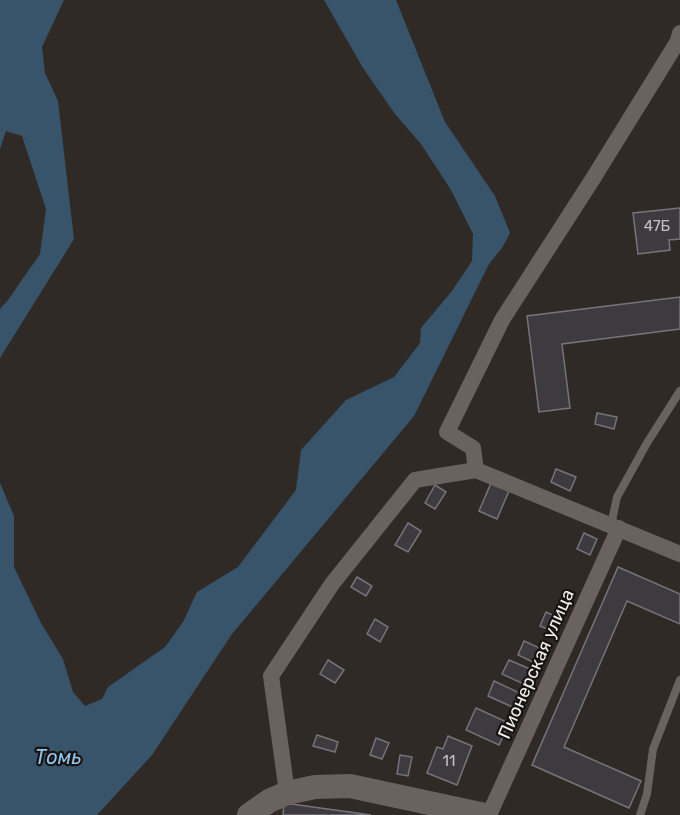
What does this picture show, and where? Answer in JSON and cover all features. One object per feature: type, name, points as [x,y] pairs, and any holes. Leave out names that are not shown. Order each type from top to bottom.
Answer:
[{"type":"main road","points":[[249,815],[269,801],[287,793],[315,787],[350,786],[487,815]]},
{"type":"street","points":[[476,470],[473,448],[447,432],[502,321],[679,39]]},
{"type":"street","points":[[287,793],[271,676],[333,584],[415,480],[476,470],[680,554]]},
{"type":"street","name":"Пионерская улица","points":[[487,815],[615,527]]},
{"type":"lane","points":[[615,527],[617,497],[647,443],[680,391]]},
{"type":"lane","points":[[640,815],[646,794],[653,749],[680,680]]},
{"type":"water","points":[[0,0],[64,0],[42,47],[45,73],[58,101],[74,239],[0,358],[0,309],[40,254],[46,209],[22,136],[6,131],[0,149]]},
{"type":"water","name":"Томь","points":[[324,0],[396,0],[445,122],[495,196],[510,233],[489,264],[414,416],[232,634],[152,755],[97,815],[0,815],[0,483],[14,516],[14,567],[41,623],[63,659],[73,692],[85,706],[102,699],[108,687],[165,647],[183,622],[197,592],[238,567],[296,490],[301,450],[346,400],[394,377],[420,343],[421,328],[452,291],[472,261],[473,234],[451,190],[421,144],[395,114],[363,68]]},
{"type":"building","points":[[680,208],[680,239],[669,240],[670,250],[638,254],[633,213]]},
{"type":"building","points":[[680,297],[680,329],[562,344],[570,408],[539,412],[527,316]]},
{"type":"building","points":[[597,413],[617,417],[614,429],[595,424]]},
{"type":"building","points":[[556,469],[576,477],[570,491],[551,482]]},
{"type":"building","points":[[491,483],[509,491],[497,519],[479,511]]},
{"type":"building","points":[[435,485],[446,492],[435,509],[425,503]]},
{"type":"building","points":[[408,523],[421,531],[408,552],[395,545]]},
{"type":"building","points":[[584,533],[597,539],[590,555],[577,549]]},
{"type":"building","points":[[618,567],[680,594],[680,624],[627,601],[564,747],[641,781],[629,808],[532,765]]},
{"type":"building","points":[[357,577],[372,586],[366,596],[351,587]]},
{"type":"building","points":[[546,612],[559,618],[553,631],[540,626]]},
{"type":"building","points":[[375,619],[388,627],[380,642],[367,634]]},
{"type":"building","points":[[524,641],[544,650],[537,664],[518,655]]},
{"type":"building","points":[[328,660],[344,670],[335,683],[320,674]]},
{"type":"building","points":[[509,660],[537,672],[530,687],[502,674]]},
{"type":"building","points":[[494,681],[524,695],[517,709],[488,696]]},
{"type":"building","points":[[476,708],[509,723],[499,745],[466,730]]},
{"type":"building","points":[[317,735],[338,742],[335,752],[313,746]]},
{"type":"building","points":[[448,736],[472,746],[457,785],[427,773],[437,747],[443,749]]},
{"type":"building","points":[[376,738],[389,743],[382,759],[370,755]]},
{"type":"building","points":[[400,755],[412,757],[408,776],[397,774]]},
{"type":"building","points":[[284,803],[371,815],[283,815]]}]
